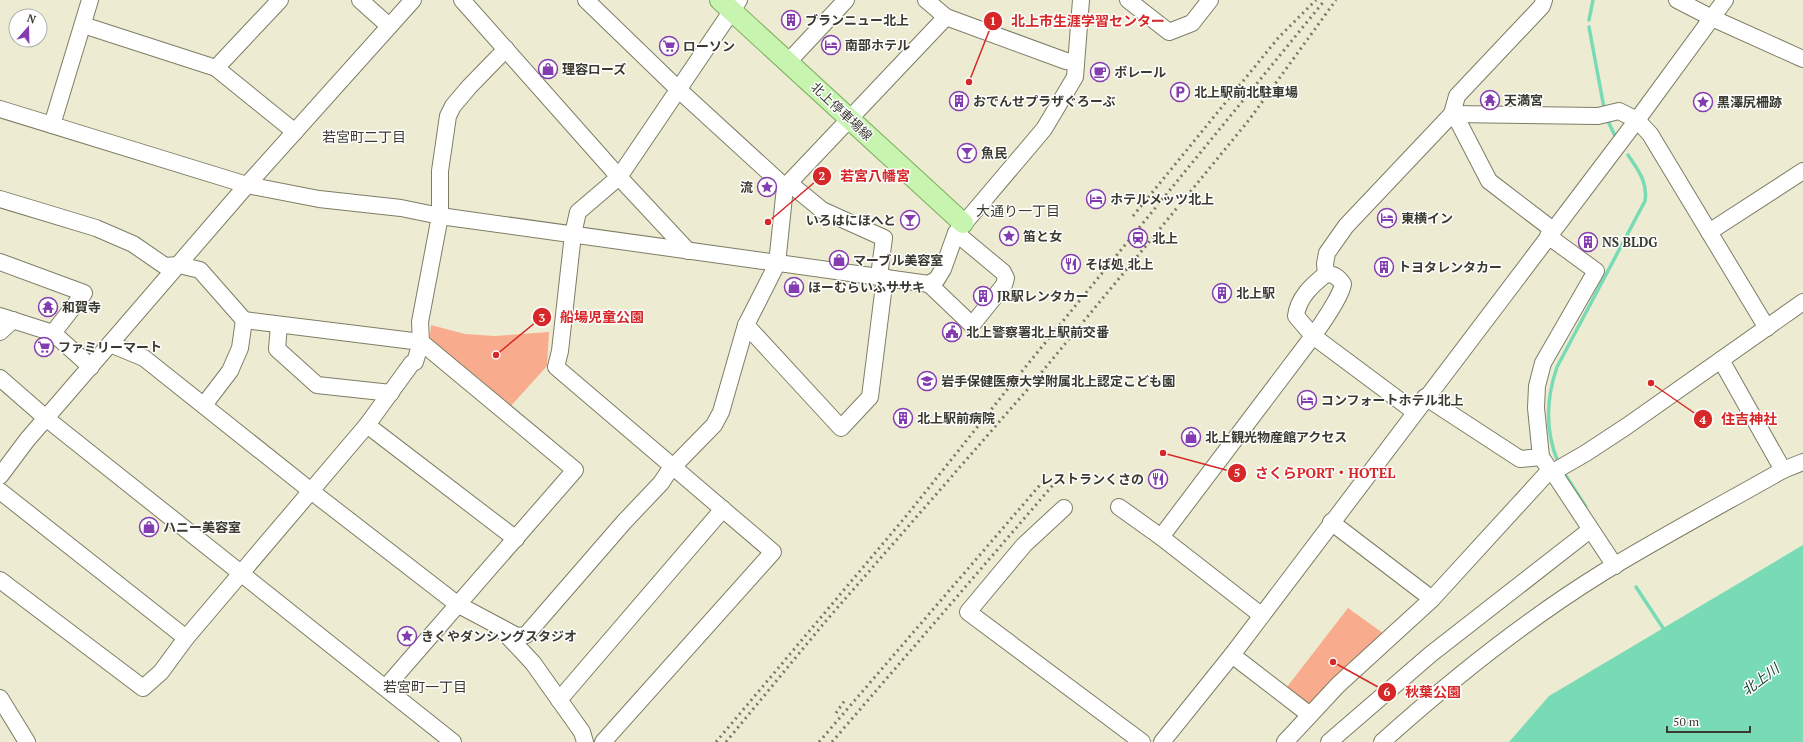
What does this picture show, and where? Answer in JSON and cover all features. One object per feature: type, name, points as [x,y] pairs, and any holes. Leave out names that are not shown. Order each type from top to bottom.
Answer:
[{"type":"main road","name":"北上停車場線","points":[[731,4],[788,62],[850,119],[960,228]]},
{"type":"street","points":[[52,125],[90,0]]},
{"type":"street","points":[[216,68],[280,0]]},
{"type":"street","points":[[360,0],[389,26]]},
{"type":"street","points":[[0,476],[28,440],[48,419],[110,344],[247,185],[413,0]]},
{"type":"street","points":[[462,0],[619,177],[688,251]]},
{"type":"street","points":[[586,0],[679,90],[787,185],[822,210],[884,238],[882,276],[870,397],[840,428],[746,325]]},
{"type":"street","points":[[788,62],[846,0]]},
{"type":"street","points":[[926,0],[946,17],[1066,61],[1076,62]]},
{"type":"street","points":[[930,284],[937,279],[943,269],[960,228],[1044,129],[1075,77],[1081,0]]},
{"type":"street","points":[[1128,0],[1169,32],[1192,23],[1210,0]]},
{"type":"street","points":[[1326,274],[1324,264],[1327,253],[1346,226],[1452,114],[1458,96],[1542,6],[1544,0]]},
{"type":"street","points":[[1677,0],[1712,18],[1803,59]]},
{"type":"street","points":[[1162,742],[1232,655],[1331,522],[1637,120],[1725,0]]},
{"type":"street","points":[[603,742],[773,552],[674,466],[556,367],[560,351],[573,234],[578,212],[619,177],[679,90],[731,4]]},
{"type":"street","points":[[110,344],[144,358],[311,491],[457,604],[517,636],[526,635],[624,522],[661,483],[674,466],[714,425],[721,412],[746,325],[777,264],[787,185],[946,17]]},
{"type":"street","points":[[83,25],[216,68],[295,132]]},
{"type":"street","points":[[0,580],[143,688],[161,672],[186,638],[243,573],[367,425],[412,363],[415,362],[421,342],[420,322],[440,216],[440,171],[448,116],[453,106],[469,86],[506,49]]},
{"type":"street","points":[[0,108],[247,185],[319,199],[401,208],[440,216],[777,264],[882,276],[930,284],[972,324],[1004,285],[1006,278],[1003,272],[960,228]]},
{"type":"street","points":[[1452,114],[1598,116],[1619,111],[1637,120],[1650,134],[1767,328]]},
{"type":"street","points":[[1285,742],[1338,685],[1432,599],[1550,470],[1541,457],[1536,408],[1537,386],[1543,363],[1596,271],[1489,181],[1459,123],[1452,114]]},
{"type":"street","points":[[1709,232],[1803,171]]},
{"type":"street","points":[[0,199],[96,228],[133,244],[165,266],[179,265],[200,270],[244,320],[421,342],[575,470],[386,687]]},
{"type":"street","points":[[0,262],[84,294],[53,333]]},
{"type":"street","points":[[1161,537],[1313,336],[1342,290],[1343,284],[1339,278],[1333,274],[1326,274],[1315,282],[1297,307],[1296,316],[1313,336],[1415,412]]},
{"type":"street","points":[[1615,566],[1553,472],[1621,430],[1803,302]]},
{"type":"street","points":[[0,332],[6,318],[53,333],[91,367]]},
{"type":"street","points":[[204,405],[230,371],[240,348],[244,320]]},
{"type":"street","points":[[279,324],[278,349],[317,385],[390,393]]},
{"type":"street","points":[[1720,360],[1783,470]]},
{"type":"street","points":[[0,378],[48,419],[386,687],[453,742]]},
{"type":"street","points":[[1426,398],[1520,459],[1541,457]]},
{"type":"street","points":[[367,425],[516,539]]},
{"type":"street","points":[[1382,742],[1436,694],[1524,626],[1615,566],[1783,470],[1803,462]]},
{"type":"street","points":[[0,491],[186,638]]},
{"type":"street","points":[[1119,507],[1161,537],[1261,615]]},
{"type":"street","points":[[1064,508],[1024,545],[968,612],[1142,742]]},
{"type":"street","points":[[559,700],[723,509]]},
{"type":"street","points":[[1331,522],[1432,599]]},
{"type":"street","points":[[1329,742],[1431,654],[1590,530]]},
{"type":"street","points":[[500,627],[533,663],[582,732],[585,742]]},
{"type":"street","points":[[1232,655],[1310,714]]},
{"type":"street","points":[[0,698],[26,742]]},
{"type":"shaded area","points":[[431,325],[465,334],[495,336],[549,332],[547,366],[510,407],[429,343]]},
{"type":"shaded area","points":[[1348,608],[1387,636],[1311,705],[1287,687]]},
{"type":"water","name":"北上川","points":[[1803,545],[1803,742],[1509,742],[1549,696]]},
{"type":"waterway","points":[[1589,20],[1593,0]]},
{"type":"waterway","points":[[1589,27],[1604,108]]},
{"type":"waterway","points":[[1607,119],[1616,138]]},
{"type":"waterway","points":[[1558,462],[1551,439],[1548,415],[1553,379],[1557,367],[1645,201],[1646,194],[1644,182],[1639,171],[1628,155]]},
{"type":"waterway","points":[[1566,476],[1586,507]]},
{"type":"waterway","points":[[1636,587],[1665,631]]},
{"type":"railway","points":[[1133,216],[1279,37],[1316,0]]},
{"type":"railway","points":[[716,742],[907,515],[1014,381],[1325,0]]},
{"type":"railway","points":[[726,742],[825,622],[1027,390],[1145,247],[1249,120],[1336,0]]},
{"type":"railway","points":[[819,742],[1046,478]]},
{"type":"railway","points":[[832,742],[1053,485]]},
{"type":"railway","points":[[836,713],[845,700]]},
{"type":"place","name":"ブランニュー北上","points":[[791,20]]},
{"type":"place","name":"南部ホテル","points":[[831,45]]},
{"type":"place","name":"ローソン","points":[[669,46]]},
{"type":"place","name":"理容ローズ","points":[[548,69]]},
{"type":"place","name":"ボレール","points":[[1100,72]]},
{"type":"place","name":"北上市生涯学習センター","points":[[969,82]]},
{"type":"place","name":"北上駅前北駐車場","points":[[1180,92]]},
{"type":"place","name":"天満宮","points":[[1490,100]]},
{"type":"place","name":"おでんせプラザぐろーぶ","points":[[959,101]]},
{"type":"place","name":"黒澤尻柵跡","points":[[1703,102]]},
{"type":"place","name":"魚民","points":[[967,153]]},
{"type":"place","name":"流","points":[[767,187]]},
{"type":"place","name":"ホテルメッツ北上","points":[[1096,199]]},
{"type":"place","name":"東横イン","points":[[1387,218]]},
{"type":"place","name":"いろはにほへと","points":[[910,220]]},
{"type":"place","name":"若宮八幡宮","points":[[768,222]]},
{"type":"place","name":"笛と女","points":[[1009,236]]},
{"type":"place","name":"北上","points":[[1138,238]]},
{"type":"place","name":"NS BLDG","points":[[1588,242]]},
{"type":"place","name":"マーブル美容室","points":[[839,260]]},
{"type":"place","name":"そば処 北上","points":[[1071,264]]},
{"type":"place","name":"トヨタレンタカー","points":[[1384,267]]},
{"type":"place","name":"ほーむらいふササキ","points":[[794,287]]},
{"type":"place","name":"北上駅","points":[[1222,293]]},
{"type":"place","name":"JR駅レンタカー","points":[[983,296]]},
{"type":"place","name":"和賀寺","points":[[48,307]]},
{"type":"place","name":"北上警察署北上駅前交番","points":[[952,332]]},
{"type":"place","name":"ファミリーマート","points":[[44,347]]},
{"type":"place","name":"船場児童公園","points":[[496,355]]},
{"type":"place","name":"岩手保健医療大学附属北上認定こども園","points":[[927,381]]},
{"type":"place","name":"住吉神社","points":[[1651,383]]},
{"type":"place","name":"コンフォートホテル北上","points":[[1307,400]]},
{"type":"place","name":"北上駅前病院","points":[[903,418]]},
{"type":"place","name":"北上観光物産館アクセス","points":[[1191,437]]},
{"type":"place","name":"さくらPORT・HOTEL","points":[[1163,453]]},
{"type":"place","name":"レストランくさの","points":[[1158,479]]},
{"type":"place","name":"ハニー美容室","points":[[149,527]]},
{"type":"place","name":"きくやダンシングスタジオ","points":[[407,636]]},
{"type":"place","name":"秋葉公園","points":[[1333,662]]},
{"type":"district","name":"若宮町二丁目","points":[[364,136]]},
{"type":"district","name":"大通り一丁目","points":[[1018,210]]},
{"type":"district","name":"若宮町一丁目","points":[[425,686]]}]
